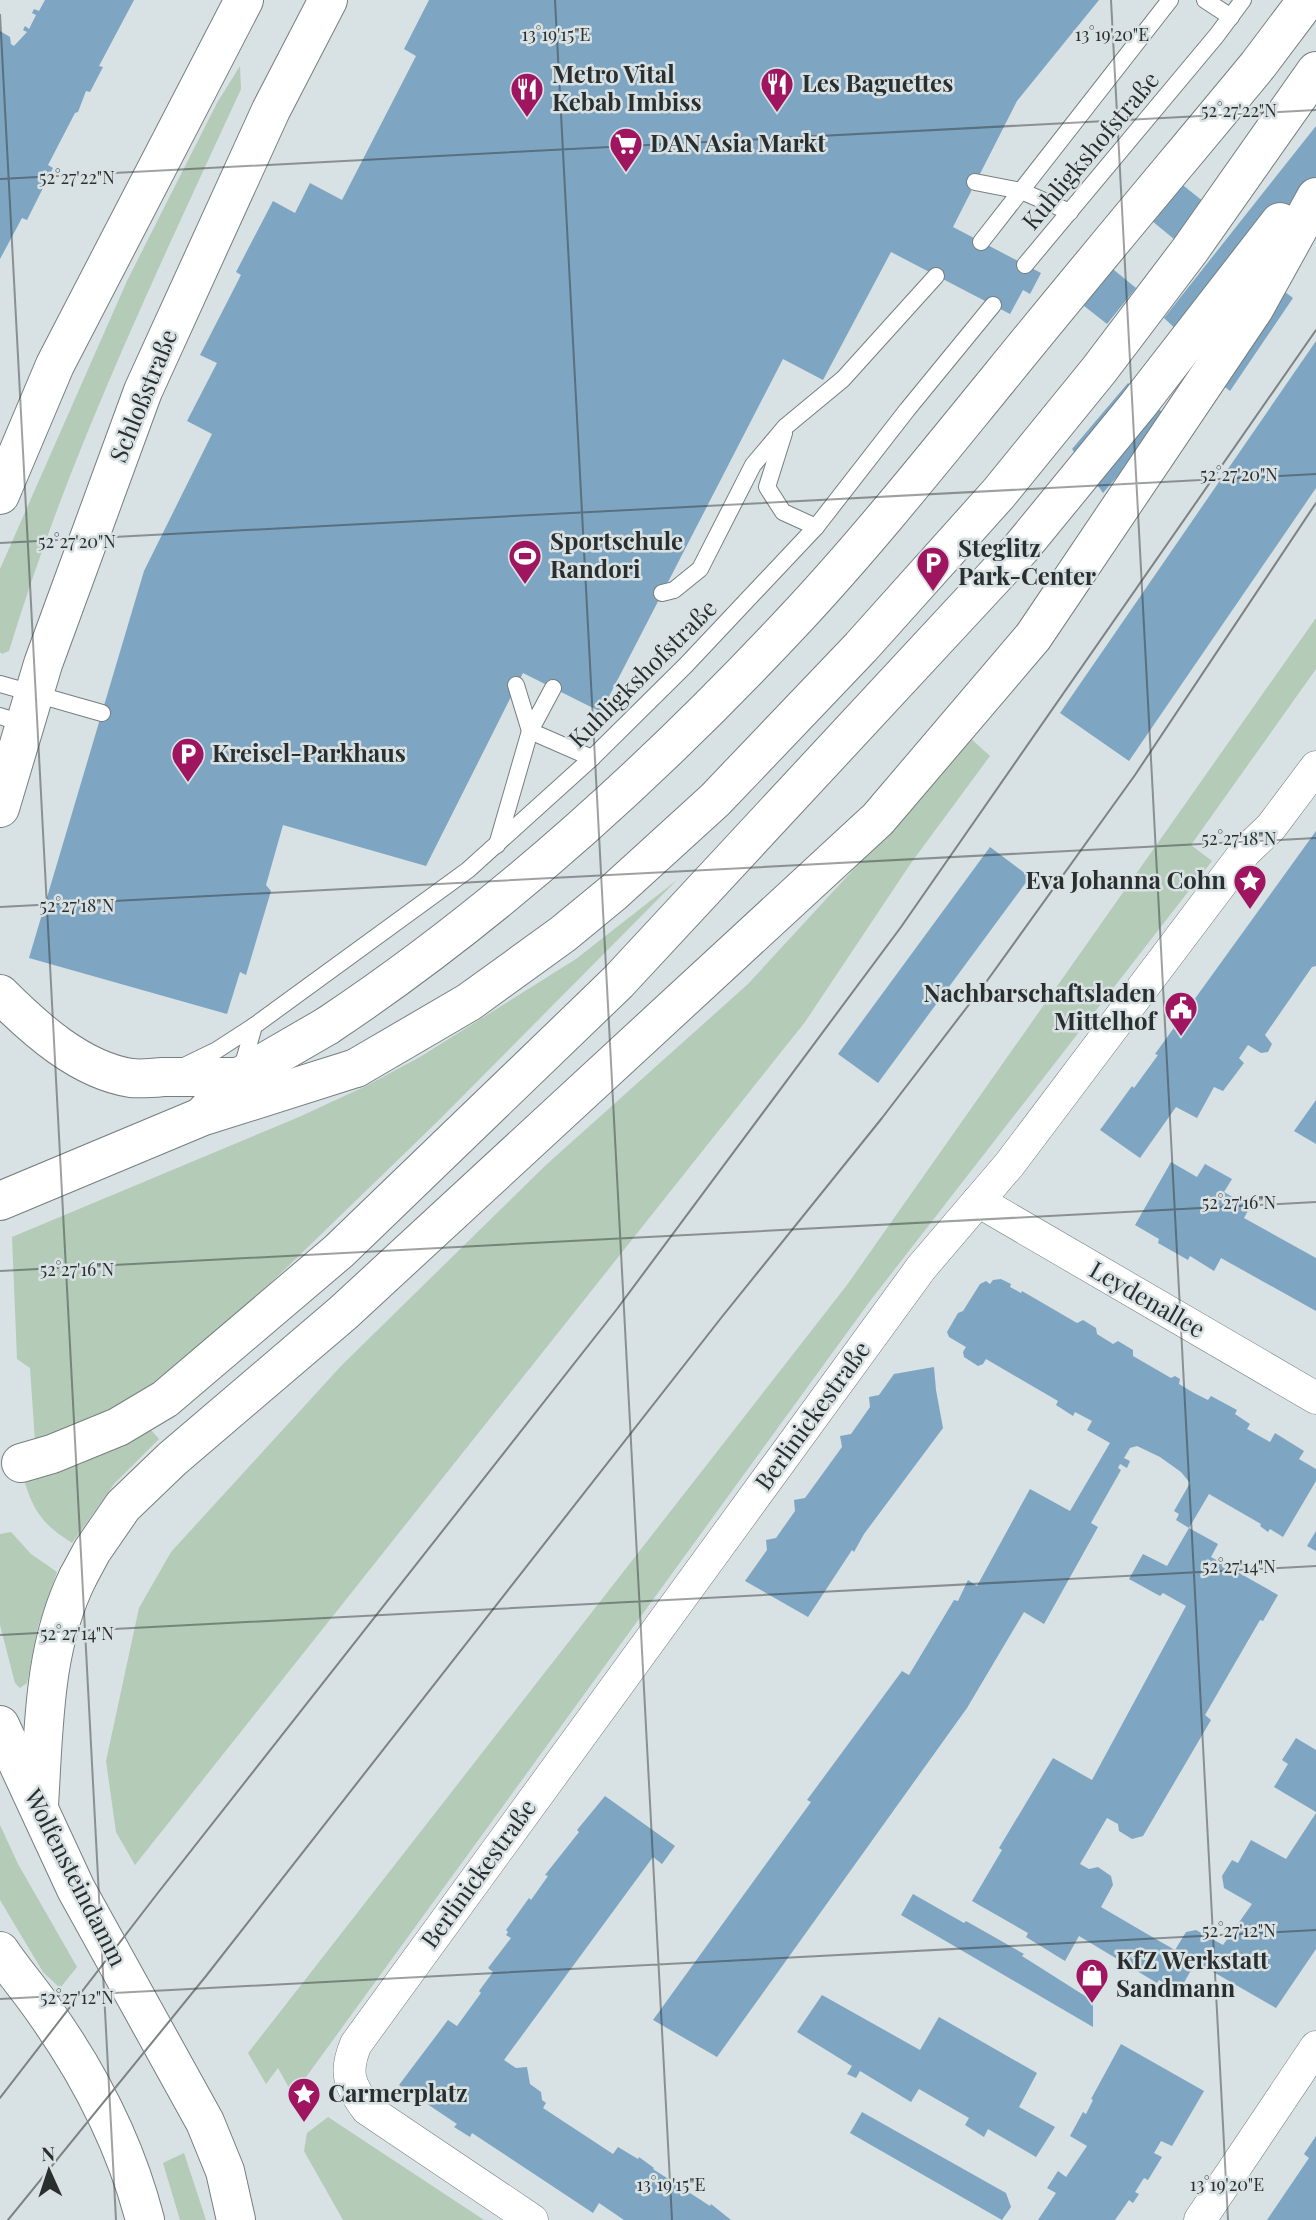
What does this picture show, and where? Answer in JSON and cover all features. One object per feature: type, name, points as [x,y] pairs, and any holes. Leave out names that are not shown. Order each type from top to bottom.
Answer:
[{"type":"main road","points":[[0,495],[55,365],[244,0]]},
{"type":"main road","name":"Schloßstraße","points":[[0,808],[15,705],[43,664],[143,391],[271,110],[328,0]]},
{"type":"main road","points":[[0,994],[24,1019],[63,1050],[85,1062],[130,1078],[228,1063],[327,1026],[456,933],[541,864],[659,758],[810,602],[896,504],[1258,65],[1307,0]]},
{"type":"main road","points":[[0,1201],[201,1117],[356,1068],[469,1002],[563,934],[614,892],[715,800],[861,647],[999,493],[1099,370],[1190,250],[1316,71]]},
{"type":"main road","points":[[11,1465],[52,1454],[118,1427],[164,1399],[338,1251],[618,982],[1030,538],[1138,405],[1316,176]]},
{"type":"main road","points":[[38,1807],[51,1657],[59,1623],[92,1551],[123,1506],[172,1459],[343,1313],[878,819],[1033,637],[1254,309],[1316,197]]},
{"type":"main road","points":[[201,1117],[228,1063]]},
{"type":"main road","name":"Wolfensteindamm","points":[[0,1725],[76,1889],[205,2122],[225,2171],[236,2220]]},
{"type":"main road","points":[[0,1951],[46,2012],[94,2092],[126,2157],[145,2220]]},
{"type":"street","name":"Berlinickestraße","points":[[532,2220],[375,2117],[360,2101],[352,2086],[348,2065],[356,2044],[914,1278],[1009,1165],[1245,852],[1271,827],[1316,767]]},
{"type":"street","name":"Leydenallee","points":[[978,1201],[1316,1398]]},
{"type":"street","points":[[1200,2220],[1316,2047]]},
{"type":"lane","name":"Kuhligkshofstraße","points":[[981,242],[1170,0]]},
{"type":"lane","points":[[1205,0],[1231,17]]},
{"type":"lane","name":"Kuhligkshofstraße","points":[[1026,265],[1243,0]]},
{"type":"lane","points":[[975,182],[1021,191],[1070,212]]},
{"type":"lane","name":"Kuhligkshofstraße","points":[[662,593],[674,590],[699,569],[752,465],[785,428],[843,379],[936,276]]},
{"type":"lane","name":"Kuhligkshofstraße","points":[[228,1063],[254,1026],[496,847],[677,674],[816,527],[993,305]]},
{"type":"lane","points":[[785,428],[767,487],[783,512],[816,527]]},
{"type":"lane","points":[[516,685],[530,731],[592,758]]},
{"type":"lane","name":"Kuhligkshofstraße","points":[[496,847],[530,731],[553,688]]},
{"type":"lane","points":[[15,705],[102,713]]},
{"type":"lane","points":[[228,1063],[254,1026]]},
{"type":"green space","points":[[240,66],[241,89],[115,366],[58,507],[9,651],[2,654],[0,569],[127,281],[217,103]]},
{"type":"green space","points":[[1316,618],[1316,669],[1191,845],[1212,861],[870,1301],[293,2095],[278,2068],[266,2084],[248,2053],[847,1285]]},
{"type":"green space","points":[[968,736],[990,756],[911,863],[805,1022],[135,1865],[116,1832],[106,1761],[139,1608],[171,1552],[341,1366],[546,1165],[748,984],[888,832]]},
{"type":"green space","points":[[677,880],[438,1121],[214,1338],[173,1372],[110,1412],[35,1441],[30,1368],[17,1359],[12,1237],[299,1117],[366,1086],[420,1057],[576,959]]},
{"type":"green space","points":[[151,1430],[159,1439],[114,1484],[72,1543],[41,1517],[24,1480],[83,1463]]},
{"type":"green space","points":[[11,1532],[31,1554],[57,1572],[38,1626],[27,1683],[20,1688],[15,1683],[0,1625],[0,1534]]},
{"type":"green space","points":[[0,1825],[18,1864],[77,1967],[60,1988],[43,1972],[0,1900]]},
{"type":"green space","points":[[328,2117],[484,2220],[343,2220],[304,2151],[307,2133]]},
{"type":"green space","points":[[184,2153],[206,2220],[180,2220],[163,2163]]},
{"type":"building","points":[[45,0],[134,0],[99,66],[103,67],[90,92],[86,91],[78,112],[75,113],[48,165],[53,168],[27,220],[22,218],[0,259],[0,31],[10,37],[14,46],[27,32],[23,30],[25,26],[29,29],[36,15],[32,13],[34,9],[39,11]]},
{"type":"building","points":[[429,0],[1099,0],[1017,101],[953,227],[1041,273],[1030,294],[1023,290],[1010,314],[891,252],[823,380],[783,359],[601,712],[523,673],[426,866],[283,825],[266,885],[271,891],[246,975],[240,972],[227,1014],[29,958],[144,571],[212,434],[187,421],[217,363],[200,355],[241,275],[236,272],[273,201],[295,213],[310,183],[342,200],[416,56],[404,49]]},
{"type":"building","points":[[1316,126],[1316,225],[1276,285],[1293,298],[1230,391],[1186,356],[1180,333],[1164,318]]},
{"type":"building","points":[[1170,175],[1204,202],[1174,239],[1141,212]]},
{"type":"building","points":[[1103,261],[1136,288],[1107,324],[1074,298]]},
{"type":"building","points":[[1316,341],[1316,488],[1129,761],[1060,713]]},
{"type":"building","points":[[1128,383],[1168,417],[1103,493],[1072,449]]},
{"type":"building","points":[[1316,831],[1316,966],[1312,967],[1265,1035],[1272,1044],[1268,1052],[1261,1053],[1248,1045],[1239,1058],[1244,1063],[1223,1091],[1214,1087],[1197,1118],[1176,1107],[1140,1158],[1100,1130],[1158,1055],[1155,1054]]},
{"type":"building","points":[[990,847],[1030,877],[878,1083],[838,1054]]},
{"type":"building","points":[[1316,1100],[1316,1144],[1294,1131]]},
{"type":"building","points":[[1171,1162],[1197,1177],[1205,1164],[1232,1179],[1224,1192],[1250,1207],[1244,1218],[1316,1258],[1316,1311],[1221,1258],[1214,1271],[1190,1256],[1188,1260],[1158,1243],[1159,1239],[1135,1225]]},
{"type":"building","points":[[1001,1279],[1011,1284],[1010,1287],[1021,1293],[1022,1291],[1077,1323],[1083,1320],[1096,1328],[1097,1334],[1113,1344],[1118,1341],[1133,1350],[1133,1356],[1171,1378],[1175,1376],[1180,1379],[1179,1384],[1194,1393],[1208,1400],[1211,1396],[1237,1410],[1235,1414],[1250,1424],[1247,1429],[1270,1442],[1275,1433],[1304,1451],[1299,1459],[1316,1469],[1316,1481],[1283,1537],[1270,1529],[1268,1532],[1261,1524],[1209,1494],[1189,1528],[1176,1520],[1179,1514],[1174,1511],[1190,1483],[1181,1472],[1160,1457],[1137,1446],[1130,1448],[1124,1458],[1130,1461],[1127,1468],[1120,1464],[1118,1468],[1121,1470],[1091,1523],[1098,1527],[1044,1624],[1024,1612],[967,1708],[717,2057],[653,2020],[811,1802],[807,1800],[902,1671],[909,1675],[954,1600],[958,1601],[968,1580],[977,1586],[1030,1489],[1070,1511],[1110,1443],[1087,1430],[1092,1421],[1075,1412],[1073,1416],[1056,1405],[1058,1401],[986,1359],[978,1366],[964,1357],[966,1347],[949,1337],[947,1332],[958,1313],[963,1311],[980,1284],[986,1281],[990,1284],[993,1280]]},
{"type":"building","points":[[934,1367],[943,1428],[864,1534],[854,1552],[852,1550],[808,1617],[745,1581],[767,1550],[766,1540],[776,1538],[795,1511],[794,1500],[805,1498],[842,1447],[840,1436],[851,1434],[870,1407],[869,1397],[879,1395],[894,1374]]},
{"type":"building","points":[[1189,1528],[1218,1544],[1211,1557],[1278,1595],[1263,1621],[1260,1620],[1205,1715],[1211,1720],[1143,1836],[1132,1839],[1119,1831],[1118,1824],[1107,1818],[1080,1864],[1089,1869],[1098,1867],[1111,1876],[1113,1885],[1101,1907],[1175,1950],[1186,1932],[1196,1930],[1223,1945],[1252,1904],[1224,1888],[1222,1876],[1232,1860],[1238,1863],[1251,1840],[1286,1859],[1316,1813],[1316,1949],[1276,2008],[1196,1962],[1179,1991],[1159,1980],[1157,1983],[1079,1936],[1065,1961],[1026,1937],[1028,1933],[972,1901],[1002,1850],[999,1848],[1053,1758],[1092,1780],[1186,1606],[1129,1579],[1143,1554],[1167,1566]]},
{"type":"building","points":[[1316,1531],[1316,1551],[1307,1546]]},
{"type":"building","points":[[1296,1738],[1316,1750],[1316,1812],[1274,1787],[1288,1764],[1282,1760]]},
{"type":"building","points":[[605,1796],[675,1846],[662,1864],[653,1857],[504,2060],[516,2068],[527,2067],[530,2084],[541,2092],[542,2100],[546,2103],[543,2108],[613,2154],[618,2147],[638,2159],[639,2157],[731,2220],[624,2220],[599,2203],[593,2213],[472,2133],[470,2137],[454,2127],[457,2124],[399,2085],[448,2020],[457,2026],[481,1993],[479,1991],[493,1972],[488,1968],[511,1938],[506,1935],[506,1930],[529,1898],[531,1900],[548,1876],[545,1875],[579,1832],[577,1830]]},
{"type":"building","points":[[913,1894],[1024,1954],[1022,1956],[1093,2001],[1093,2027],[901,1915]]},
{"type":"building","points":[[822,1995],[920,2050],[939,2017],[1037,2073],[1019,2107],[1055,2127],[1036,2157],[988,2129],[984,2137],[965,2125],[969,2118],[919,2089],[911,2102],[860,2071],[856,2078],[847,2074],[852,2066],[797,2032]]},
{"type":"building","points":[[1121,2044],[1204,2091],[1172,2146],[1161,2141],[1154,2153],[1162,2157],[1148,2180],[1144,2178],[1135,2192],[1139,2194],[1133,2203],[1129,2200],[1115,2220],[1038,2220],[1056,2193],[1047,2188],[1058,2171],[1066,2177],[1087,2146],[1070,2136],[1083,2112],[1086,2114],[1093,2100],[1091,2099]]},
{"type":"building","points":[[862,2112],[1006,2193],[1011,2207],[1002,2220],[850,2133]]},
{"type":"building","points":[[1316,2136],[1316,2220],[1267,2220],[1309,2158],[1304,2154]]},
{"type":"tram line","points":[[0,2098],[617,1309],[901,927],[1316,330]]},
{"type":"tram line","points":[[8,2220],[206,1976],[984,985],[1135,775],[1316,503]]},
{"type":"place","name":"Les Baguettes","points":[[777,114]]},
{"type":"place","name":"Metro Vital Kebab Imbiss","points":[[527,119]]},
{"type":"place","name":"DAN Asia Markt","points":[[626,174]]},
{"type":"place","name":"Sportschule Randori","points":[[525,586]]},
{"type":"place","name":"Steglitz Park-Center","points":[[933,593]]},
{"type":"place","name":"Kreisel-Parkhaus","points":[[188,784]]},
{"type":"place","name":"Eva Johanna Cohn","points":[[1250,911]]},
{"type":"place","name":"Nachbarschaftsladen Mittelhof","points":[[1181,1038]]},
{"type":"place","name":"KfZ Werkstatt Sandmann","points":[[1092,2005]]},
{"type":"place","name":"Carmerplatz","points":[[304,2124]]}]
